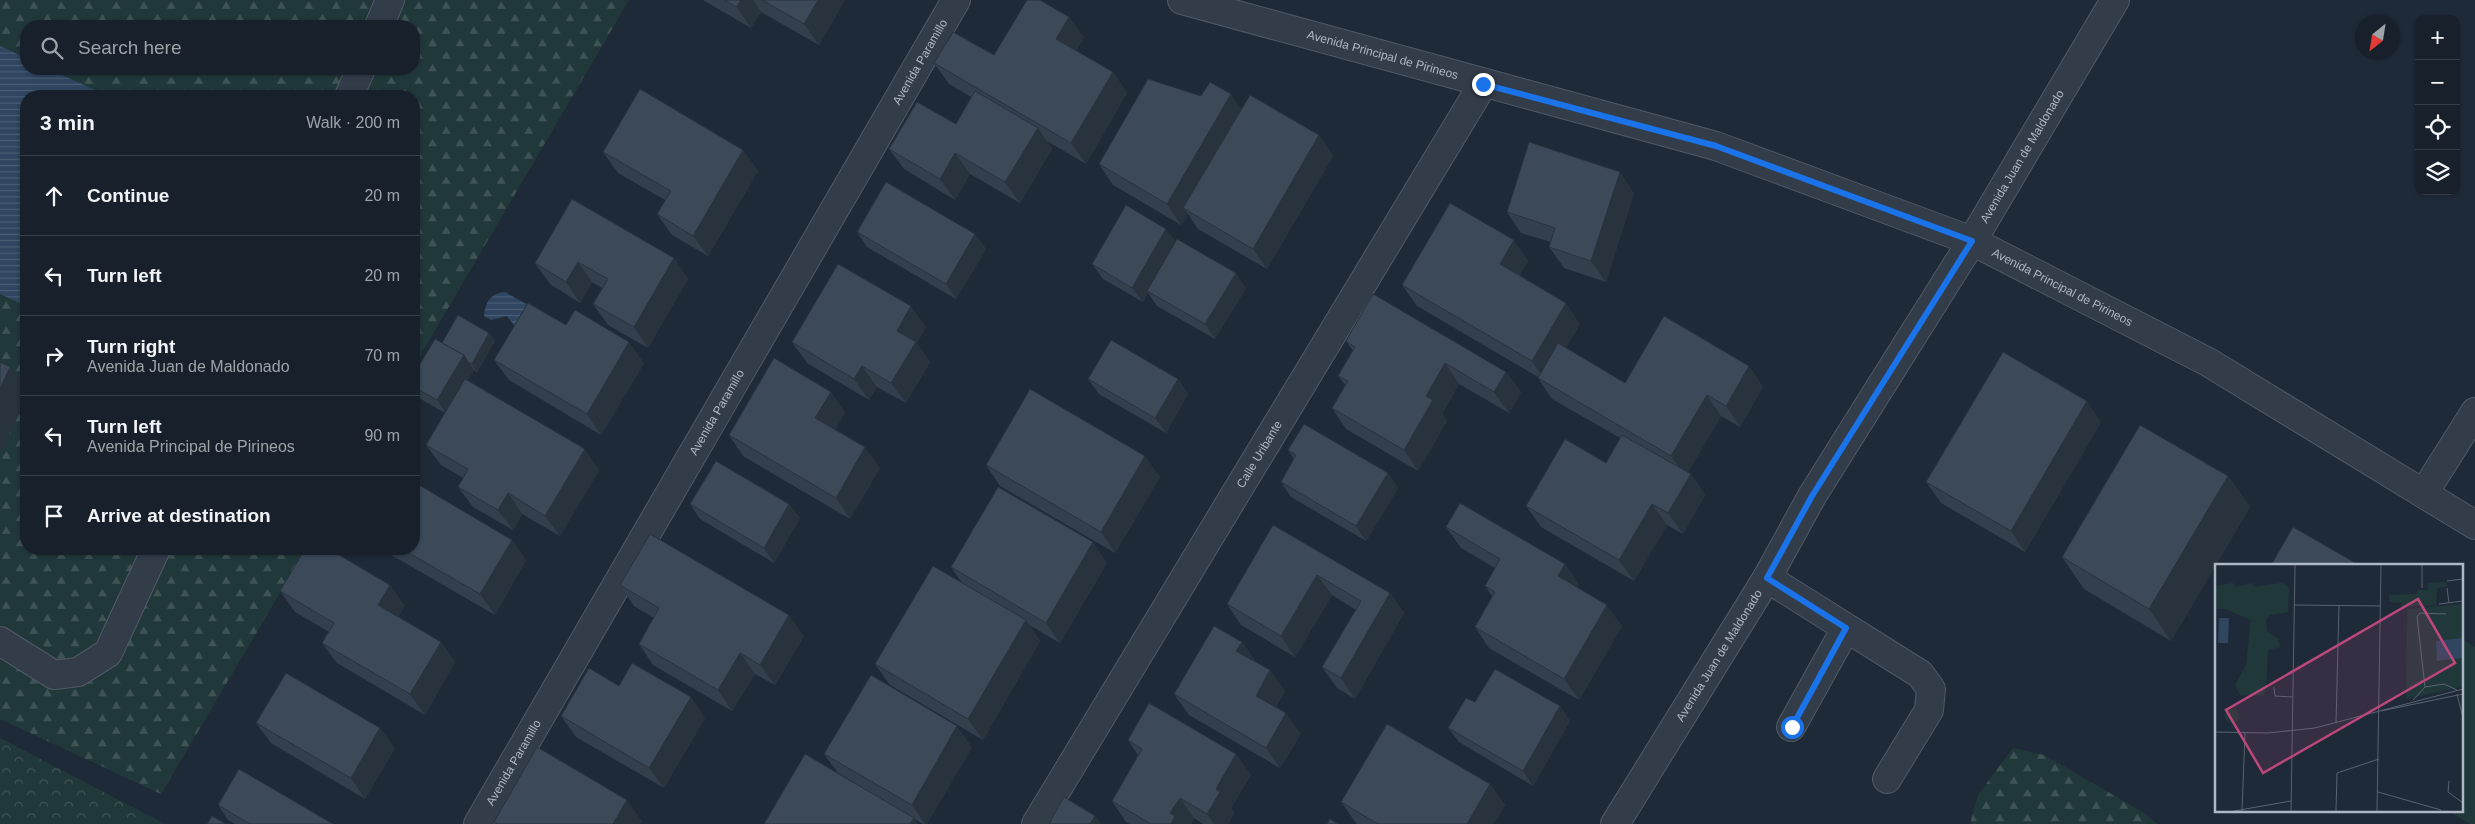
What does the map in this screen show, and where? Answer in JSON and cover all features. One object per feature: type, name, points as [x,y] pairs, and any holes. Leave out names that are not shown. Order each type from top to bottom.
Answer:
[{"type":"street","points":[[382,20],[390,0]]},
{"type":"street","name":"Avenida Paramillo","points":[[478,824],[956,0]]},
{"type":"street","name":"Avenida Principal de Pirineos","points":[[1182,0],[1483,84],[1716,146],[1972,241],[2208,362],[2475,525]]},
{"type":"street","name":"Avenida Juan de Maldonado","points":[[1615,824],[1767,578],[1812,496],[1972,241],[2115,0]]},
{"type":"street","points":[[351,90],[358,75]]},
{"type":"street","name":"Calle Uribante","points":[[1036,824],[1483,84]]},
{"type":"street","points":[[2424,493],[2475,412]]},
{"type":"street","points":[[0,641],[54,675],[78,672],[108,653],[153,555]]},
{"type":"street","points":[[1767,578],[1920,674],[1931,689],[1929,710],[1887,779]]},
{"type":"street","points":[[1792,727],[1846,628]]},
{"type":"green space","points":[[0,0],[629,0],[420,356],[420,90],[20,90],[20,555],[302,555],[161,794],[0,719]]},
{"type":"green space","points":[[2462,640],[2475,647],[2475,824],[2470,824],[2450,812],[2462,812]]},
{"type":"green space","points":[[0,738],[165,824],[0,824]]},
{"type":"green space","points":[[2013,748],[2044,755],[2144,813],[2157,824],[1970,824],[1978,795]]},
{"type":"water","points":[[0,46],[20,55],[20,75],[62,75],[95,90],[20,90],[20,303],[0,294]]},
{"type":"water","points":[[505,292],[528,305],[515,327],[507,316],[491,320],[484,316],[487,303],[492,296]]},
{"type":"building","points":[[724,0],[741,0],[737,7]]},
{"type":"building","points":[[762,0],[818,0],[804,24]]},
{"type":"building","points":[[1027,0],[1040,0],[1069,17],[1056,39],[1113,72],[1071,143],[934,63],[953,32],[994,55]]},
{"type":"building","points":[[1148,79],[1201,96],[1210,82],[1231,94],[1167,204],[1099,164]]},
{"type":"building","points":[[640,89],[743,150],[693,236],[657,214],[671,191],[603,152]]},
{"type":"building","points":[[975,91],[1038,128],[1005,182],[955,153],[940,179],[889,149],[917,102],[956,124]]},
{"type":"building","points":[[1250,95],[1319,135],[1253,249],[1183,208]]},
{"type":"building","points":[[1529,142],[1620,172],[1591,261],[1549,247],[1555,228],[1507,212]]},
{"type":"building","points":[[886,182],[975,234],[946,284],[857,232]]},
{"type":"building","points":[[572,199],[674,258],[634,327],[593,304],[608,279],[578,262],[566,282],[535,263]]},
{"type":"building","points":[[1450,203],[1514,240],[1500,264],[1566,303],[1532,361],[1402,285]]},
{"type":"building","points":[[1126,205],[1166,229],[1132,288],[1092,264]]},
{"type":"building","points":[[1177,239],[1236,273],[1205,324],[1147,291]]},
{"type":"building","points":[[838,264],[911,306],[897,331],[916,342],[891,383],[862,366],[854,379],[792,342]]},
{"type":"building","points":[[1373,294],[1506,372],[1494,392],[1445,363],[1426,396],[1433,400],[1404,450],[1332,408],[1348,381],[1338,376],[1355,347],[1346,341]]},
{"type":"building","points":[[528,303],[566,325],[575,310],[629,342],[587,414],[494,360]]},
{"type":"building","points":[[458,315],[489,333],[472,364],[468,362],[464,355],[442,343]]},
{"type":"building","points":[[1664,316],[1749,366],[1726,406],[1707,395],[1671,456],[1538,378],[1558,343],[1625,383]]},
{"type":"building","points":[[435,339],[464,355],[437,400],[420,390],[420,364]]},
{"type":"building","points":[[1111,340],[1178,379],[1155,418],[1088,379]]},
{"type":"building","points":[[2003,352],[2087,401],[2011,531],[1926,482]]},
{"type":"building","points":[[774,358],[831,392],[815,418],[865,447],[836,498],[729,435]]},
{"type":"building","points":[[0,362],[10,367],[0,389]]},
{"type":"building","points":[[465,379],[585,449],[545,516],[508,493],[498,510],[458,487],[468,469],[426,445]]},
{"type":"building","points":[[1030,389],[1145,456],[1101,532],[986,465]]},
{"type":"building","points":[[1304,424],[1388,473],[1356,526],[1281,482],[1296,455],[1288,450]]},
{"type":"building","points":[[2140,425],[2228,476],[2149,609],[2062,557]]},
{"type":"building","points":[[1622,435],[1691,474],[1668,513],[1652,504],[1619,560],[1526,506],[1565,439],[1606,463]]},
{"type":"building","points":[[716,461],[789,504],[764,548],[690,504]]},
{"type":"building","points":[[420,486],[512,540],[480,594],[412,555],[420,555]]},
{"type":"building","points":[[998,487],[1093,542],[1046,623],[951,567]]},
{"type":"building","points":[[1460,503],[1565,564],[1558,576],[1607,605],[1564,679],[1475,627],[1495,592],[1485,586],[1500,559],[1446,527]]},
{"type":"building","points":[[1273,525],[1390,593],[1341,678],[1322,667],[1361,601],[1317,575],[1281,636],[1227,604]]},
{"type":"building","points":[[2293,527],[2357,564],[2272,564]]},
{"type":"building","points":[[650,534],[789,615],[760,665],[740,653],[718,690],[639,644],[659,608],[620,585]]},
{"type":"building","points":[[301,555],[339,555],[390,585],[378,605],[441,642],[410,694],[322,643],[334,623],[280,591]]},
{"type":"building","points":[[933,566],[1026,620],[968,719],[875,664]]},
{"type":"building","points":[[1214,626],[1242,642],[1236,651],[1270,670],[1256,696],[1286,713],[1266,748],[1174,694]]},
{"type":"building","points":[[632,663],[691,697],[649,768],[561,716],[589,668],[619,686]]},
{"type":"building","points":[[1495,669],[1560,706],[1523,771],[1448,728],[1466,698],[1475,702]]},
{"type":"building","points":[[286,673],[380,728],[351,778],[256,723]]},
{"type":"building","points":[[871,675],[957,726],[912,805],[824,754]]},
{"type":"building","points":[[1149,703],[1236,754],[1216,789],[1220,792],[1207,814],[1180,798],[1170,813],[1175,816],[1171,824],[1151,824],[1112,801],[1142,749],[1128,740]]},
{"type":"building","points":[[1387,724],[1490,784],[1467,824],[1378,824],[1341,802]]},
{"type":"building","points":[[537,747],[627,800],[613,824],[497,824],[494,822]]},
{"type":"building","points":[[805,754],[914,818],[910,824],[764,824]]},
{"type":"building","points":[[239,769],[333,824],[250,824],[218,805]]},
{"type":"building","points":[[1064,797],[1095,816],[1090,824],[1049,824]]},
{"type":"building","points":[[212,816],[226,824],[207,824]]},
{"type":"building","points":[[1330,819],[1338,824],[1327,824]]},
{"type":"route","points":[[1483,84],[1716,146],[1972,241],[1812,496],[1767,578],[1846,628],[1792,727]]}]
